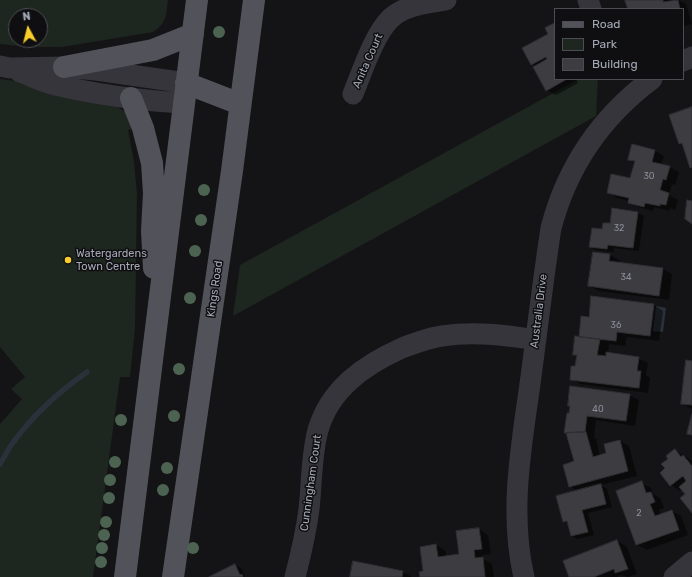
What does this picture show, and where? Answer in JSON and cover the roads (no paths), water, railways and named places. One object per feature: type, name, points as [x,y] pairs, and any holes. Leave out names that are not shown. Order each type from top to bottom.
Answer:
[{"type":"main road","points":[[125,577],[197,0]]},
{"type":"main road","name":"Kings Road","points":[[174,577],[254,0]]},
{"type":"main road","points":[[64,67],[153,50],[193,34]]},
{"type":"main road","points":[[185,93],[240,104]]},
{"type":"main road","points":[[131,98],[144,128],[152,163],[154,193],[152,231],[157,325]]},
{"type":"street","name":"Anita Court","points":[[353,94],[381,31],[391,18],[405,10],[422,4],[446,0]]},
{"type":"street","points":[[5,67],[64,67],[96,70],[185,93]]},
{"type":"street","points":[[5,67],[51,84],[131,98],[185,93]]},
{"type":"street","name":"Australia Drive","points":[[524,577],[518,543],[516,498],[521,450],[551,228],[556,207],[580,156],[593,136],[623,102],[645,81]]},
{"type":"street","name":"Cunningham Court","points":[[295,577],[306,526],[318,430],[324,414],[332,400],[346,383],[365,368],[391,353],[427,339],[442,336],[484,333],[536,340]]},
{"type":"street","points":[[674,577],[692,562]]},
{"type":"waterway","points":[[0,464],[13,443],[39,412],[67,387],[87,372]]},
{"type":"place","name":"Watergardens Town Centre","points":[[68,260]]}]
